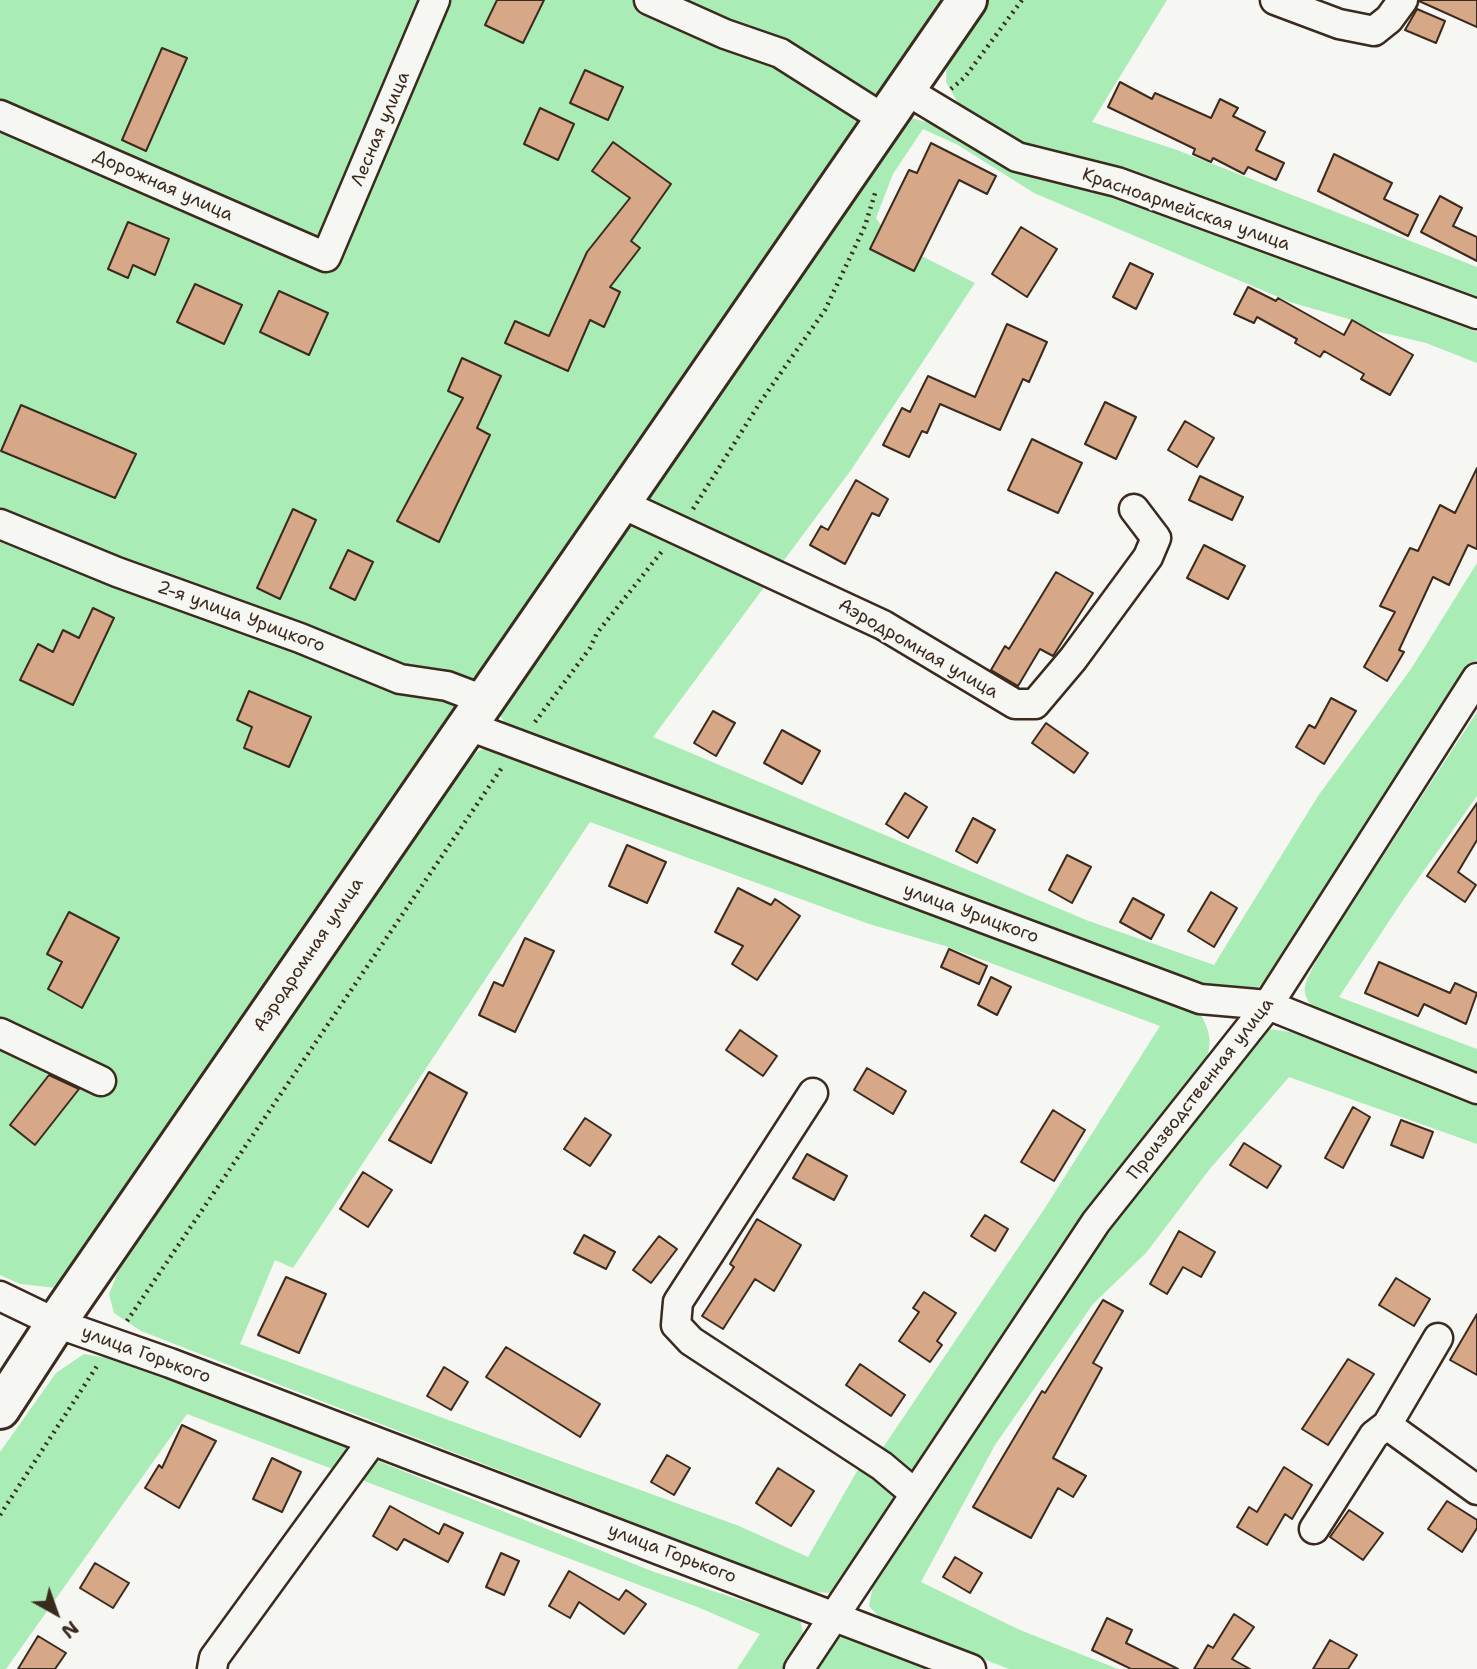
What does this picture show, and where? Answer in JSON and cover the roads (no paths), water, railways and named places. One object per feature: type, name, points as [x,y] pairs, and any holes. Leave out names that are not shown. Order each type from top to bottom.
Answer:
[{"type":"street","name":"Лесная улица","points":[[326,257],[435,0]]},
{"type":"street","name":"Красноармейская улица","points":[[649,0],[725,34],[780,53],[1017,157],[1117,182],[1477,314]]},
{"type":"street","name":"Аэродромная улица","points":[[0,1409],[56,1323],[967,0]]},
{"type":"street","points":[[1275,0],[1339,24],[1374,31],[1389,19],[1403,0]]},
{"type":"street","name":"Дорожная улица","points":[[0,115],[326,257]]},
{"type":"street","name":"Аэродромная улица","points":[[620,503],[883,625],[1015,704],[1035,704],[1073,659],[1148,557],[1156,538],[1134,509]]},
{"type":"street","name":"2-я улица Урицкого","points":[[0,524],[117,572],[300,638],[400,679],[447,686],[475,713]]},
{"type":"street","name":"Производственная улица","points":[[799,1669],[1096,1222],[1268,1005],[1477,678]]},
{"type":"street","name":"улица Урицкого","points":[[475,713],[1200,999],[1268,1005],[1477,1089]]},
{"type":"street","points":[[0,1033],[102,1081]]},
{"type":"street","points":[[813,1093],[678,1302],[676,1325],[691,1341],[882,1466],[914,1493]]},
{"type":"street","name":"улица Горького","points":[[0,1296],[56,1323],[170,1363],[971,1669]]},
{"type":"street","points":[[1314,1528],[1374,1435],[1387,1425],[1438,1338]]},
{"type":"street","points":[[1387,1425],[1477,1490]]},
{"type":"street","points":[[212,1669],[214,1658],[372,1441]]}]
